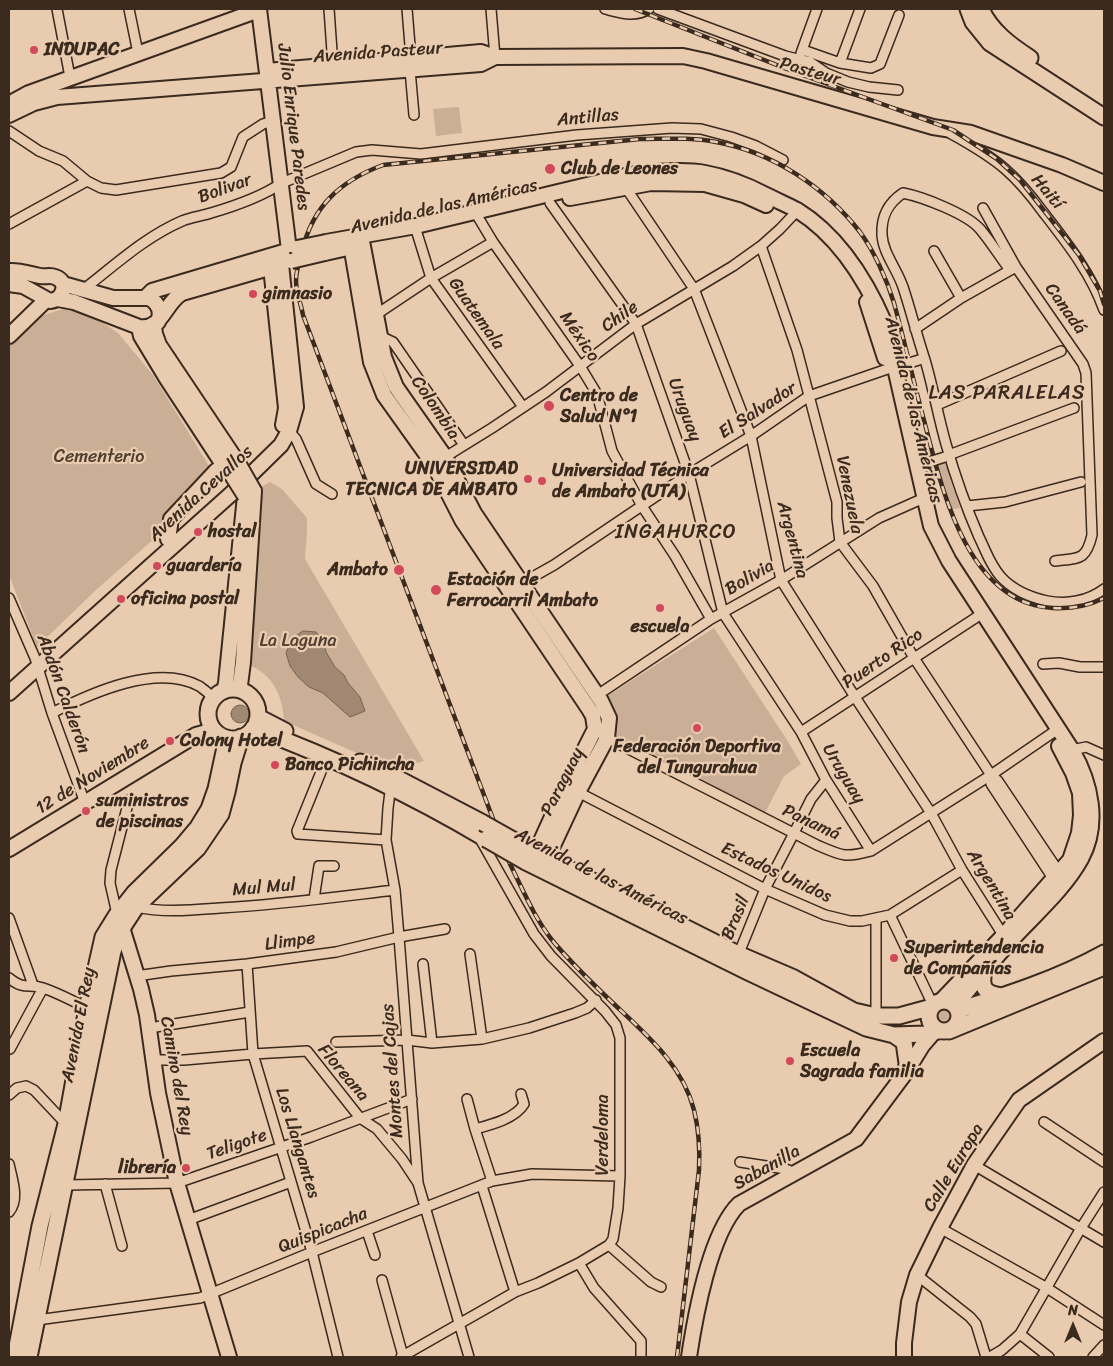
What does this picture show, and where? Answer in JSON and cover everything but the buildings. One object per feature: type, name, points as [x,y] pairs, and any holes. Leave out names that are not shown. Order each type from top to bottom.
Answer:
[{"type":"main road","points":[[968,9],[973,22],[990,43],[1014,54],[1104,106]]},
{"type":"main road","points":[[981,9],[985,18],[1014,54],[1104,117]]},
{"type":"main road","points":[[245,692],[255,702],[255,723],[223,732],[208,712],[225,693],[245,692]]},
{"type":"main road","name":"Avenida de las Américas","points":[[255,723],[328,757],[392,782]]},
{"type":"main road","name":"Avenida de las Américas","points":[[255,723],[281,730],[392,782],[535,859],[736,959],[866,1028],[894,1035],[934,1023]]},
{"type":"main road","name":"Avenida El Rey","points":[[15,1357],[40,1226],[66,1124],[87,1008],[103,937],[198,848],[221,814],[233,763],[223,732]]},
{"type":"main road","name":"Avenida El Rey","points":[[29,1357],[120,921],[135,892],[182,846],[198,828],[209,809],[216,789],[223,732]]},
{"type":"main road","points":[[957,1008],[1003,996],[1088,962],[1104,953]]},
{"type":"main road","name":"Avenida de las Américas","points":[[736,959],[794,978],[854,1011],[876,1016],[899,1016],[934,1023]]},
{"type":"main road","points":[[934,1023],[1104,967]]},
{"type":"main road","points":[[984,971],[982,982],[985,990],[992,995],[1003,996]]},
{"type":"main road","points":[[951,1003],[957,1008],[959,1020],[957,1024],[934,1023],[951,1003]]},
{"type":"main road","points":[[894,1035],[904,1042],[907,1063],[906,1072]]},
{"type":"street","points":[[57,9],[70,77]]},
{"type":"street","points":[[129,9],[138,53]]},
{"type":"street","points":[[9,104],[29,93],[70,77],[260,9]]},
{"type":"street","name":"Julio Enrique Paredes","points":[[260,9],[282,183],[286,258]]},
{"type":"street","points":[[329,9],[333,66]]},
{"type":"street","points":[[407,9],[414,115]]},
{"type":"street","points":[[492,9],[495,57]]},
{"type":"street","points":[[605,9],[624,14],[636,14],[649,9]]},
{"type":"street","points":[[658,9],[785,56],[810,62],[826,73],[848,82],[869,87],[898,90]]},
{"type":"street","points":[[798,59],[803,50],[816,9]]},
{"type":"street","points":[[840,63],[860,9]]},
{"type":"street","points":[[803,50],[840,63],[872,68],[880,64],[899,16]]},
{"type":"street","name":"Pasteur","points":[[495,57],[683,56],[933,127],[970,133],[1062,165],[1104,183]]},
{"type":"street","name":"Avenida Pasteur","points":[[268,76],[333,66],[482,64],[495,57]]},
{"type":"street","name":"Avenida Pasteur","points":[[9,115],[34,103],[56,97],[411,64]]},
{"type":"street","points":[[9,131],[39,151],[63,161],[87,181],[101,188],[116,190],[221,173],[231,167],[243,137],[263,124],[273,121]]},
{"type":"street","name":"Haití","points":[[933,127],[950,133],[985,153],[1023,187],[1070,247],[1088,274],[1104,310]]},
{"type":"street","name":"Antillas","points":[[390,152],[420,154],[577,135],[672,128],[701,129],[731,137],[756,146],[783,160]]},
{"type":"street","name":"Bolivar","points":[[84,289],[120,259],[160,232],[183,220],[238,205],[282,183],[356,152],[372,150],[390,152]]},
{"type":"street","name":"Avenida de las Américas","points":[[142,298],[152,291],[416,226],[550,203],[622,182],[647,172],[704,172],[746,185],[795,213],[821,238],[844,266],[866,302],[896,366],[922,464],[920,499]]},
{"type":"street","points":[[9,224],[87,181]]},
{"type":"street","name":"Avenida de las Américas","points":[[356,241],[417,233],[477,215],[622,182]]},
{"type":"street","name":"Argentina","points":[[622,182],[694,289],[751,436],[781,580],[931,813],[962,870],[1006,940]]},
{"type":"street","points":[[915,329],[1013,268],[979,228],[955,211],[913,195],[903,194],[896,198],[884,214],[882,236],[884,246],[903,287],[922,359],[937,405],[947,455],[989,561],[1000,576],[1013,588],[1036,598],[1061,603],[1084,599],[1104,589]]},
{"type":"street","name":"Uruguay","points":[[550,203],[636,324],[690,474],[723,613],[801,732],[826,780],[872,851]]},
{"type":"street","name":"Canadá","points":[[983,208],[1013,268],[1083,364],[1088,382],[1086,402],[1092,535],[1088,550],[1084,555],[1077,558],[1055,561]]},
{"type":"street","name":"Chile","points":[[439,461],[523,407],[636,324],[733,266],[761,246],[795,213]]},
{"type":"street","name":"México","points":[[477,215],[493,242],[580,366],[597,394],[612,451],[642,506],[675,556],[712,619]]},
{"type":"street","name":"Guatemala","points":[[417,233],[431,278],[523,407]]},
{"type":"street","name":"Colombia","points":[[356,241],[377,314],[384,358],[396,387],[439,461],[606,710],[608,718],[607,738]]},
{"type":"street","name":"Colombia","points":[[356,241],[371,362],[384,395],[439,461],[462,520],[593,716],[594,732]]},
{"type":"street","points":[[377,314],[431,278],[493,242]]},
{"type":"street","name":"Venezuela","points":[[761,246],[796,350],[809,396],[837,502],[840,542],[873,586],[914,658],[991,775],[998,781],[1060,880]]},
{"type":"street","points":[[934,251],[962,298]]},
{"type":"street","name":"Avenida de las Américas","points":[[156,323],[174,299],[182,293],[286,258]]},
{"type":"street","name":"Avenida Cevallos","points":[[9,693],[36,663],[168,539],[254,463],[276,440],[285,418],[286,408],[287,371],[282,318],[286,258]]},
{"type":"street","points":[[9,271],[29,272],[57,278],[63,284],[113,298],[149,298],[157,304],[160,312],[155,334],[178,384]]},
{"type":"street","points":[[47,277],[43,279],[39,290],[49,299]]},
{"type":"street","points":[[9,284],[23,286],[49,299],[74,302],[137,326],[149,328],[156,323]]},
{"type":"street","points":[[9,336],[49,299],[63,292],[63,284]]},
{"type":"street","points":[[52,713],[71,703],[120,684],[152,678],[171,678],[186,681],[225,693],[240,684],[244,662],[249,500],[231,464],[178,384],[141,336],[137,326],[130,317],[130,308],[142,298]]},
{"type":"street","points":[[380,336],[393,342],[464,445]]},
{"type":"street","points":[[937,405],[1061,351]]},
{"type":"street","name":"El Salvador","points":[[522,583],[554,565],[809,396],[922,359]]},
{"type":"street","name":"Avenida de las Américas","points":[[896,366],[925,533],[947,574],[979,615],[1055,731],[1072,750],[1082,768],[1089,791],[1092,814],[1086,846],[1081,859],[1006,940],[934,1023]]},
{"type":"street","name":"Avenida Cevallos","points":[[9,681],[36,663],[272,456],[289,431],[296,407],[287,371]]},
{"type":"street","points":[[922,464],[1074,408]]},
{"type":"street","points":[[289,431],[296,439],[316,484],[332,494]]},
{"type":"street","points":[[168,539],[171,519],[216,471],[231,464]]},
{"type":"street","points":[[967,506],[1005,502],[1081,482]]},
{"type":"street","name":"Bolivia","points":[[596,696],[712,619],[781,580],[879,518],[920,499]]},
{"type":"street","name":"Abdón Calderón","points":[[9,598],[36,663],[85,803]]},
{"type":"street","name":"Puerto Rico","points":[[801,732],[979,615]]},
{"type":"street","points":[[1043,664],[1059,663],[1080,667],[1104,667]]},
{"type":"street","name":"Avenida de las Américas","points":[[1055,731],[1080,793],[1081,815],[1076,846],[1060,880]]},
{"type":"street","name":"Panamá","points":[[594,732],[836,854],[851,856],[872,851],[991,775],[1055,731]]},
{"type":"street","name":"12 de Noviembre","points":[[9,849],[196,735],[223,732]]},
{"type":"street","name":"Paraguay","points":[[535,859],[594,732]]},
{"type":"street","name":"Paraguay","points":[[535,859],[578,792],[607,738]]},
{"type":"street","points":[[1072,750],[1086,747],[1104,755]]},
{"type":"street","points":[[328,757],[297,831],[298,834],[386,840]]},
{"type":"street","name":"Brasil","points":[[736,959],[765,889],[811,799],[826,780]]},
{"type":"street","name":"Montes del Cajas","points":[[392,782],[386,840],[395,890],[418,1183],[469,1357]]},
{"type":"street","name":"Estados Unidos","points":[[578,792],[765,889],[825,915],[850,921],[890,915],[962,870]]},
{"type":"street","name":"Camino del Rey","points":[[128,800],[111,870],[110,884],[141,989],[149,1028],[158,1093],[177,1183],[229,1357]]},
{"type":"street","name":"Verdeloma","points":[[483,832],[534,934],[551,956],[596,1000],[616,1025],[620,1038],[620,1176],[618,1208],[612,1239],[608,1245]]},
{"type":"street","points":[[314,899],[319,866],[334,866]]},
{"type":"street","name":"Mul Mul","points":[[136,907],[190,910],[254,906],[395,890]]},
{"type":"street","points":[[890,915],[934,1023]]},
{"type":"street","points":[[9,918],[38,987],[10,1049]]},
{"type":"street","points":[[876,918],[876,1016]]},
{"type":"street","name":"Llimpe","points":[[136,976],[336,952],[399,937],[445,930]]},
{"type":"street","name":"Avenida de las Américas","points":[[957,1008],[1006,940]]},
{"type":"street","points":[[470,954],[482,1039]]},
{"type":"street","name":"Los Llangantes","points":[[247,964],[253,1054],[312,1252],[338,1357]]},
{"type":"street","points":[[423,964],[432,1043]]},
{"type":"street","points":[[9,978],[16,984],[38,987],[87,1008]]},
{"type":"street","points":[[336,1042],[407,1040],[432,1043],[482,1039],[529,1028],[575,1013],[587,1008],[596,1000]]},
{"type":"street","points":[[149,1028],[250,1012]]},
{"type":"street","name":"Sabanilla","points":[[689,1357],[696,1310],[716,1244],[730,1213],[739,1204],[856,1139],[906,1072],[934,1023]]},
{"type":"street","name":"Calle Europa","points":[[904,1357],[909,1302],[917,1275],[974,1165],[1019,1100],[1104,1041]]},
{"type":"street","name":"Floreana","points":[[153,1060],[184,1060],[307,1051],[360,1118],[377,1129],[402,1159],[418,1183]]},
{"type":"street","points":[[9,1095],[17,1088],[26,1086],[34,1090],[66,1124]]},
{"type":"street","points":[[475,1129],[493,1124],[520,1110],[524,1104],[521,1094]]},
{"type":"street","name":"Teligote","points":[[66,1186],[177,1183],[412,1099]]},
{"type":"street","points":[[467,1099],[492,1181]]},
{"type":"street","points":[[1044,1122],[1104,1162]]},
{"type":"street","points":[[740,1162],[786,1169],[796,1173]]},
{"type":"street","points":[[9,1164],[15,1197],[9,1212]]},
{"type":"street","points":[[974,1165],[1104,1242]]},
{"type":"street","name":"Quispicacha","points":[[37,1320],[200,1298],[492,1181],[532,1174],[620,1176]]},
{"type":"street","points":[[188,1220],[291,1182]]},
{"type":"street","points":[[105,1184],[122,1246]]},
{"type":"street","points":[[482,1186],[515,1292]]},
{"type":"street","points":[[917,1275],[970,1317],[976,1324],[988,1357],[1002,1350],[1020,1334],[1104,1192]]},
{"type":"street","points":[[940,1228],[1047,1288],[1104,1325]]},
{"type":"street","points":[[366,1230],[375,1255]]},
{"type":"street","points":[[382,1280],[402,1357],[458,1323],[515,1292],[579,1263],[608,1245],[660,1288]]},
{"type":"street","points":[[579,1263],[594,1288],[641,1341],[641,1357]]},
{"type":"street","points":[[1020,1334],[1049,1357]]},
{"type":"street","points":[[1093,1357],[1104,1345]]},
{"type":"green space","points":[[459,107],[462,133],[436,136],[433,109]]},
{"type":"green space","name":"Cementerio","points":[[63,309],[79,310],[118,333],[153,375],[211,469],[165,517],[155,538],[97,589],[37,647],[9,575],[9,346],[41,316]]},
{"type":"green space","points":[[946,461],[960,508],[947,510],[936,466]]},
{"type":"green space","name":"La Laguna","points":[[270,482],[282,489],[307,518],[305,559],[424,761],[393,769],[284,721],[279,695],[275,687],[264,674],[249,665],[258,489]]},
{"type":"green space","name":"Federación Deportiva del Tungurahua","points":[[714,628],[801,764],[784,776],[765,813],[613,738],[616,719],[604,698]]},
{"type":"green space","points":[[944,1005],[952,1008],[955,1016],[952,1024],[944,1027],[936,1024],[933,1016],[936,1008]]},
{"type":"shaded area","points":[[303,631],[316,632],[323,640],[326,652],[335,667],[344,675],[360,697],[365,711],[350,717],[323,693],[309,687],[298,677],[290,666],[286,653],[292,639]]},
{"type":"shaded area","points":[[236,705],[244,705],[249,710],[247,721],[236,723],[231,718],[231,710]]},
{"type":"railway","points":[[635,9],[792,71],[953,130],[997,159],[1020,180],[1079,255],[1100,291],[1104,304]]},
{"type":"railway","points":[[677,1357],[699,1170],[699,1140],[689,1094],[682,1079],[662,1052],[582,973],[552,940],[534,913],[510,864],[303,315],[296,281],[299,262],[313,221],[321,208],[341,187],[368,171],[383,165],[640,139],[697,139],[716,142],[737,147],[777,163],[814,186],[831,200],[860,232],[875,257],[894,303],[940,480],[964,539],[980,565],[1000,587],[1024,602],[1053,608],[1067,608],[1086,605],[1104,598]]},
{"type":"place","name":"INDUPAC","points":[[34,50]]},
{"type":"place","name":"Club de Leones","points":[[550,169]]},
{"type":"place","name":"gimnasio","points":[[253,294]]},
{"type":"place","name":"Centro de Salud N°1","points":[[549,406]]},
{"type":"place","name":"UNIVERSIDAD TECNICA DE AMBATO","points":[[528,479]]},
{"type":"place","name":"Universidad Técnica de Ambato (UTA)","points":[[542,481]]},
{"type":"place","name":"hostal","points":[[198,532]]},
{"type":"place","name":"guardería","points":[[157,566]]},
{"type":"place","name":"Ambato","points":[[399,570]]},
{"type":"place","name":"Estación de Ferrocarril Ambato","points":[[436,590]]},
{"type":"place","name":"oficina postal","points":[[121,599]]},
{"type":"place","name":"escuela","points":[[660,608]]},
{"type":"place","name":"Federación Deportiva del Tungurahua","points":[[697,728]]},
{"type":"place","name":"Colony Hotel","points":[[170,741]]},
{"type":"place","name":"Banco Pichincha","points":[[275,765]]},
{"type":"place","name":"suministros de piscinas","points":[[86,811]]},
{"type":"place","name":"Superintendencia de Compañías","points":[[894,958]]},
{"type":"place","name":"Escuela Sagrada familia","points":[[790,1061]]},
{"type":"place","name":"librería","points":[[186,1168]]},
{"type":"district","name":"LAS PARALELAS","points":[[1007,394]]},
{"type":"district","name":"INGAHURCO","points":[[676,533]]}]
